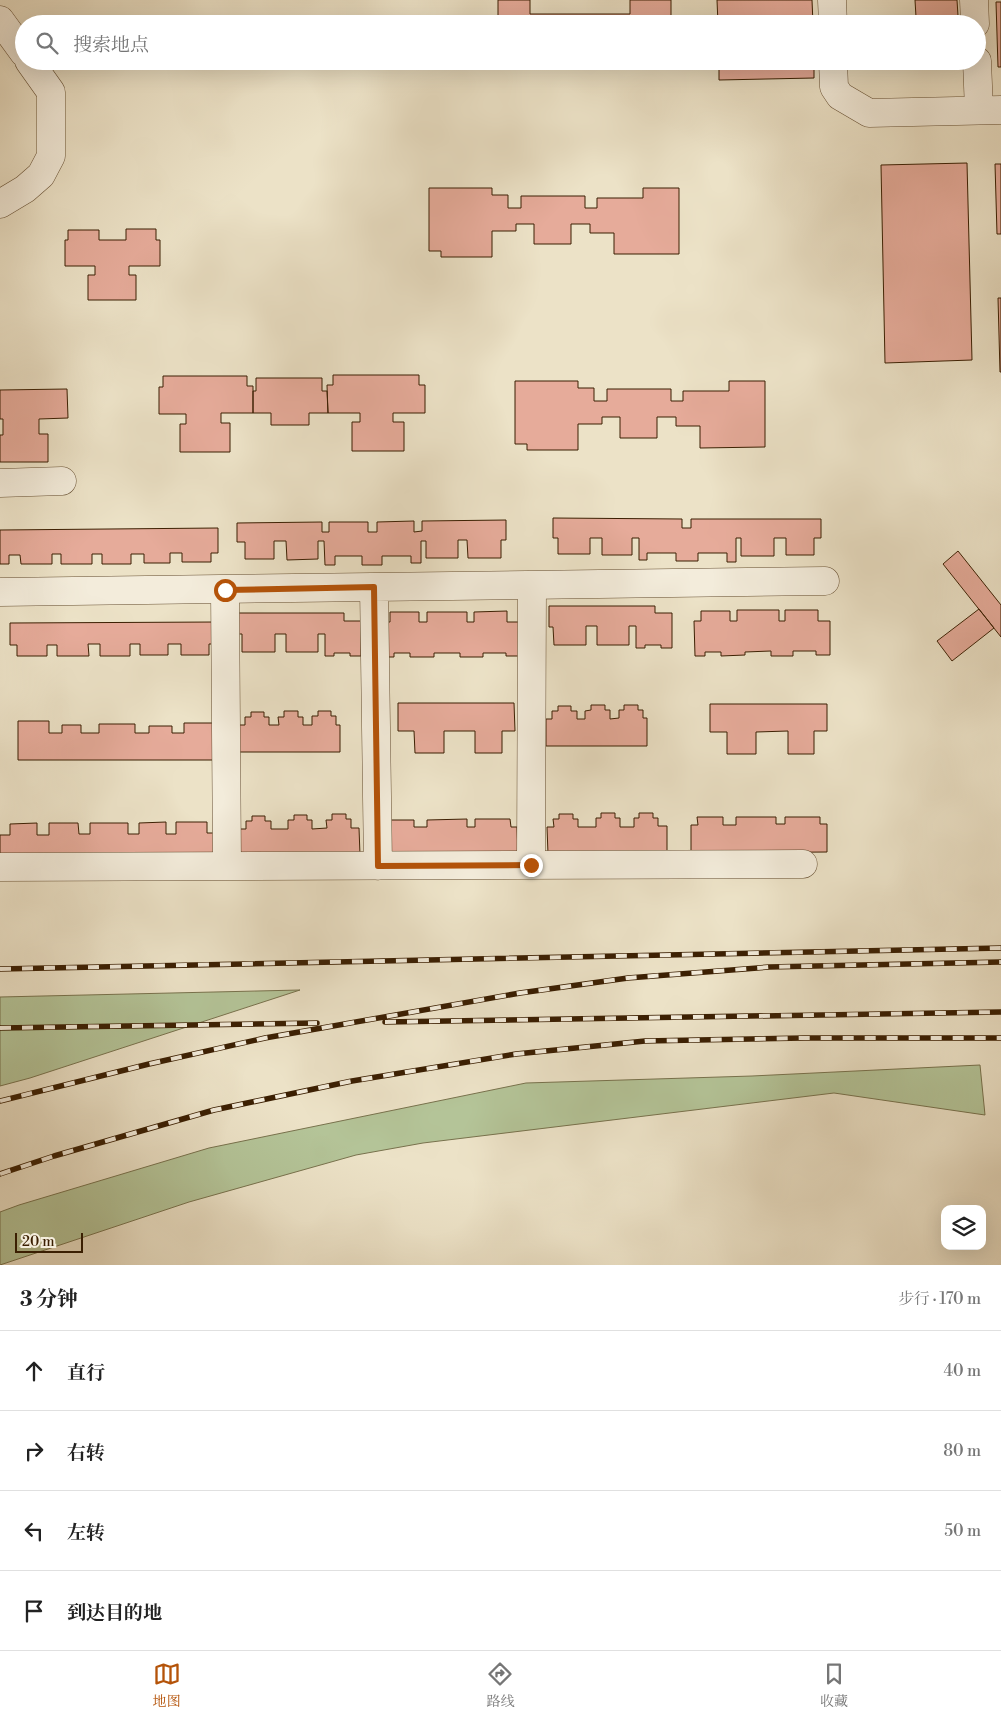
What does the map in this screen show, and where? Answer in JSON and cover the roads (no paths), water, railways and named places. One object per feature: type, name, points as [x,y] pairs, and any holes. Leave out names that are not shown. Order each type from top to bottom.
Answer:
[{"type":"lane","points":[[832,0],[833,15]]},
{"type":"lane","points":[[974,0],[975,15]]},
{"type":"lane","points":[[0,20],[15,41]]},
{"type":"lane","points":[[0,204],[25,189],[41,175],[51,156],[51,92],[35,70]]},
{"type":"lane","points":[[833,70],[834,87],[840,96],[869,113],[990,110],[979,70]]},
{"type":"lane","points":[[0,483],[62,481]]},
{"type":"lane","points":[[0,592],[825,582]]},
{"type":"lane","points":[[531,865],[532,585]]},
{"type":"lane","points":[[374,587],[378,866]]},
{"type":"lane","points":[[225,590],[227,866]]},
{"type":"lane","points":[[0,867],[803,864]]},
{"type":"railway","points":[[0,969],[1001,948]]},
{"type":"railway","points":[[0,1101],[149,1064],[265,1038],[520,993],[628,978],[769,967],[1001,962]]},
{"type":"railway","points":[[385,1022],[1001,1012]]},
{"type":"railway","points":[[0,1028],[317,1023]]},
{"type":"railway","points":[[0,1174],[54,1156],[214,1110],[352,1081],[516,1054],[645,1041],[804,1038],[1001,1038]]}]
